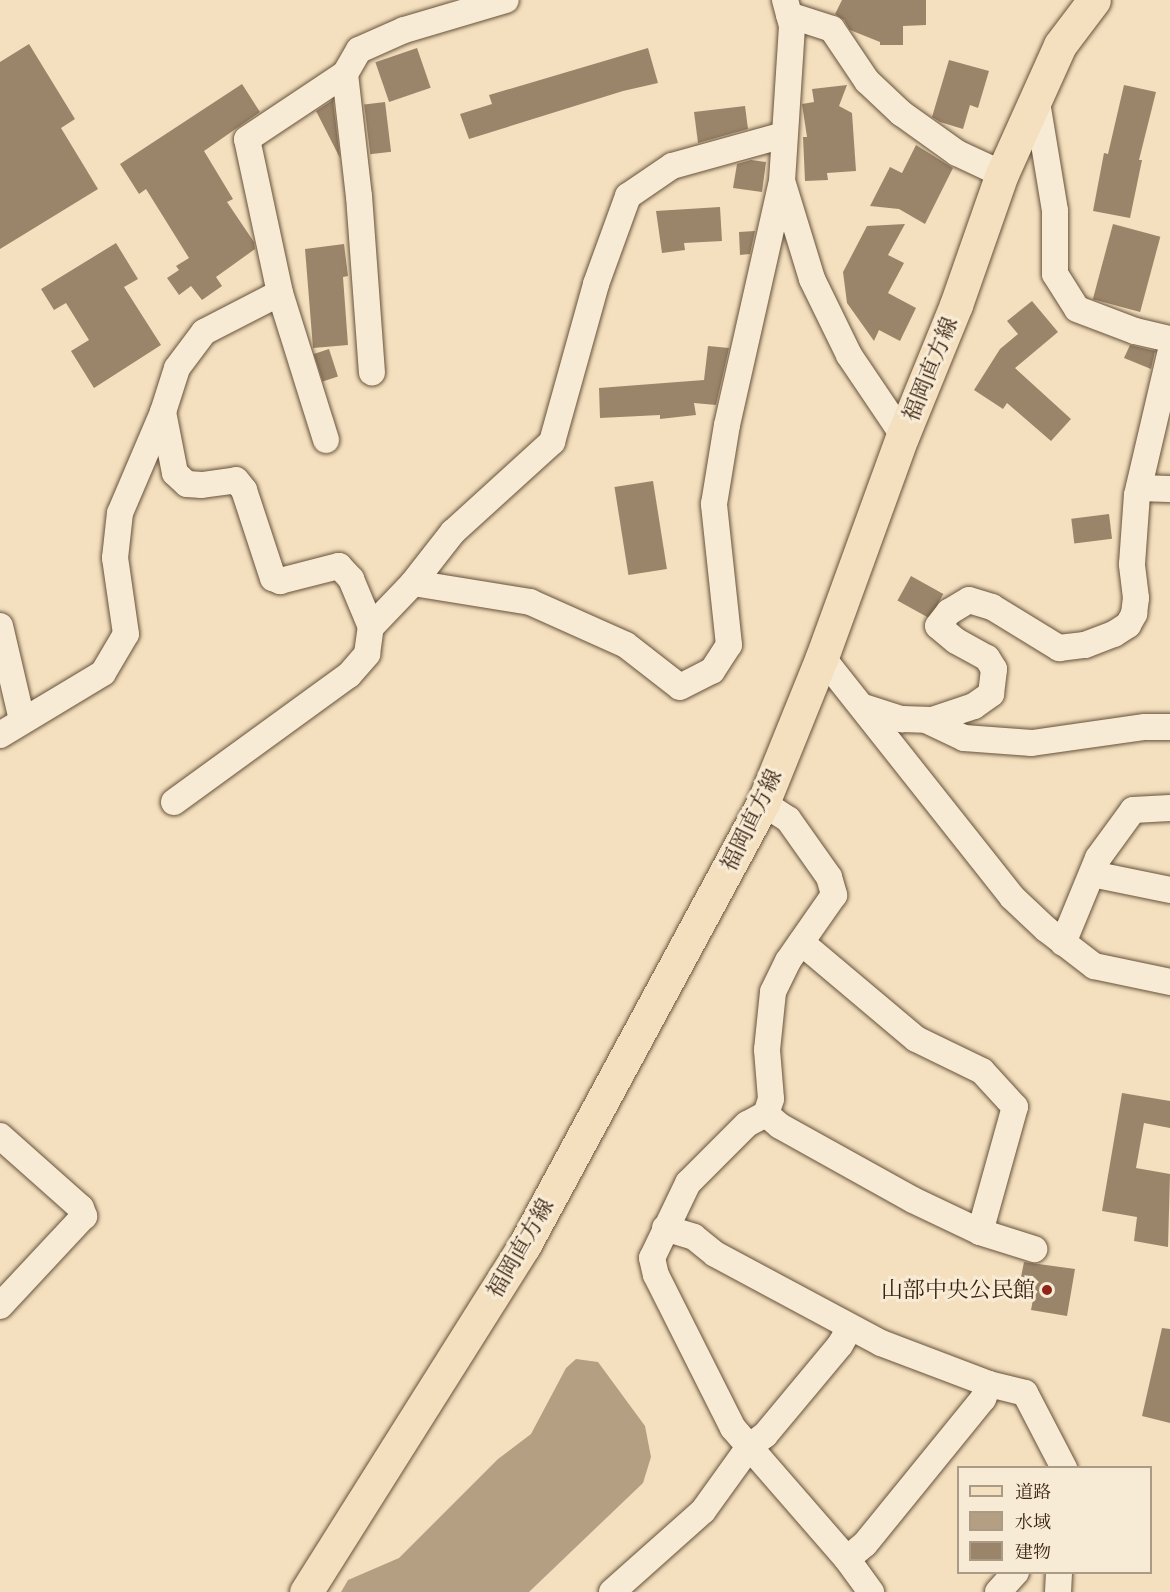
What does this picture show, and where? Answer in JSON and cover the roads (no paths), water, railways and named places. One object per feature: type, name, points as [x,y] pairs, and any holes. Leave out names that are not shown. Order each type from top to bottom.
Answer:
[{"type":"main road","name":"福岡直方線","points":[[306,1592],[524,1246],[763,803],[822,657],[903,435],[956,305],[1002,174],[1060,45],[1094,0]]},
{"type":"street","points":[[326,440],[280,293],[247,139],[345,74],[359,50],[463,5],[506,0]]},
{"type":"street","points":[[413,583],[530,602],[626,645],[680,687],[712,671],[729,645],[714,504],[727,425],[782,181],[792,26],[787,8]]},
{"type":"street","points":[[787,8],[832,29],[867,81],[901,113],[957,153],[1002,174]]},
{"type":"street","points":[[345,74],[359,196],[372,373]]},
{"type":"street","points":[[1036,96],[1055,211],[1055,274],[1077,309],[1135,331],[1170,339]]},
{"type":"street","points":[[370,627],[413,583],[453,531],[552,442],[596,284],[628,196],[672,166],[784,135]]},
{"type":"street","points":[[782,181],[812,279],[849,355],[903,435]]},
{"type":"street","points":[[0,735],[103,673],[126,634],[115,558],[120,513],[164,412],[177,368],[204,332],[280,293]]},
{"type":"street","points":[[864,707],[902,719],[926,720],[974,706],[991,694],[994,669],[987,658],[956,640],[939,626],[949,612],[969,600],[992,607],[1059,648],[1085,645],[1114,634],[1128,625],[1134,614],[1136,598],[1133,534],[1139,488],[1170,354]]},
{"type":"street","points":[[164,412],[175,473],[187,483],[202,484],[236,480],[244,490],[273,578],[280,581],[339,566],[351,579],[370,627],[367,654],[350,675],[174,802]]},
{"type":"street","points":[[1139,488],[1170,489]]},
{"type":"street","points":[[0,626],[22,720]]},
{"type":"street","points":[[822,657],[864,707],[899,758],[1012,897],[1063,943],[1094,966],[1170,982]]},
{"type":"street","points":[[926,720],[964,738],[1032,743],[1145,727],[1170,727]]},
{"type":"street","points":[[763,803],[788,819],[829,877],[834,895],[801,942],[773,992],[767,1050],[771,1099],[766,1114],[747,1124],[688,1183],[652,1258],[656,1275],[733,1428],[856,1580]]},
{"type":"street","points":[[1063,943],[1098,858],[1133,810],[1170,807]]},
{"type":"street","points":[[1092,874],[1170,890]]},
{"type":"street","points":[[801,942],[916,1039],[982,1071],[1015,1107],[980,1232]]},
{"type":"street","points":[[766,1114],[780,1126],[913,1200],[980,1232],[1034,1249]]},
{"type":"street","points":[[0,1136],[81,1208],[84,1216],[0,1306]]},
{"type":"street","points":[[665,1228],[694,1237],[715,1254],[850,1328],[989,1384],[1025,1393],[1063,1466]]},
{"type":"street","points":[[612,1592],[703,1511],[749,1447],[765,1435],[840,1345],[850,1328]]},
{"type":"street","points":[[856,1580],[865,1544],[976,1408],[989,1384]]},
{"type":"street","points":[[998,1592],[1014,1574]]},
{"type":"street","points":[[1058,1592],[1059,1574]]},
{"type":"water","points":[[576,1359],[598,1362],[645,1426],[651,1457],[643,1483],[529,1592],[341,1592],[348,1580],[399,1558],[498,1459],[531,1434],[566,1368]]},
{"type":"place","name":"山部中央公民館","points":[[1047,1290]]}]
